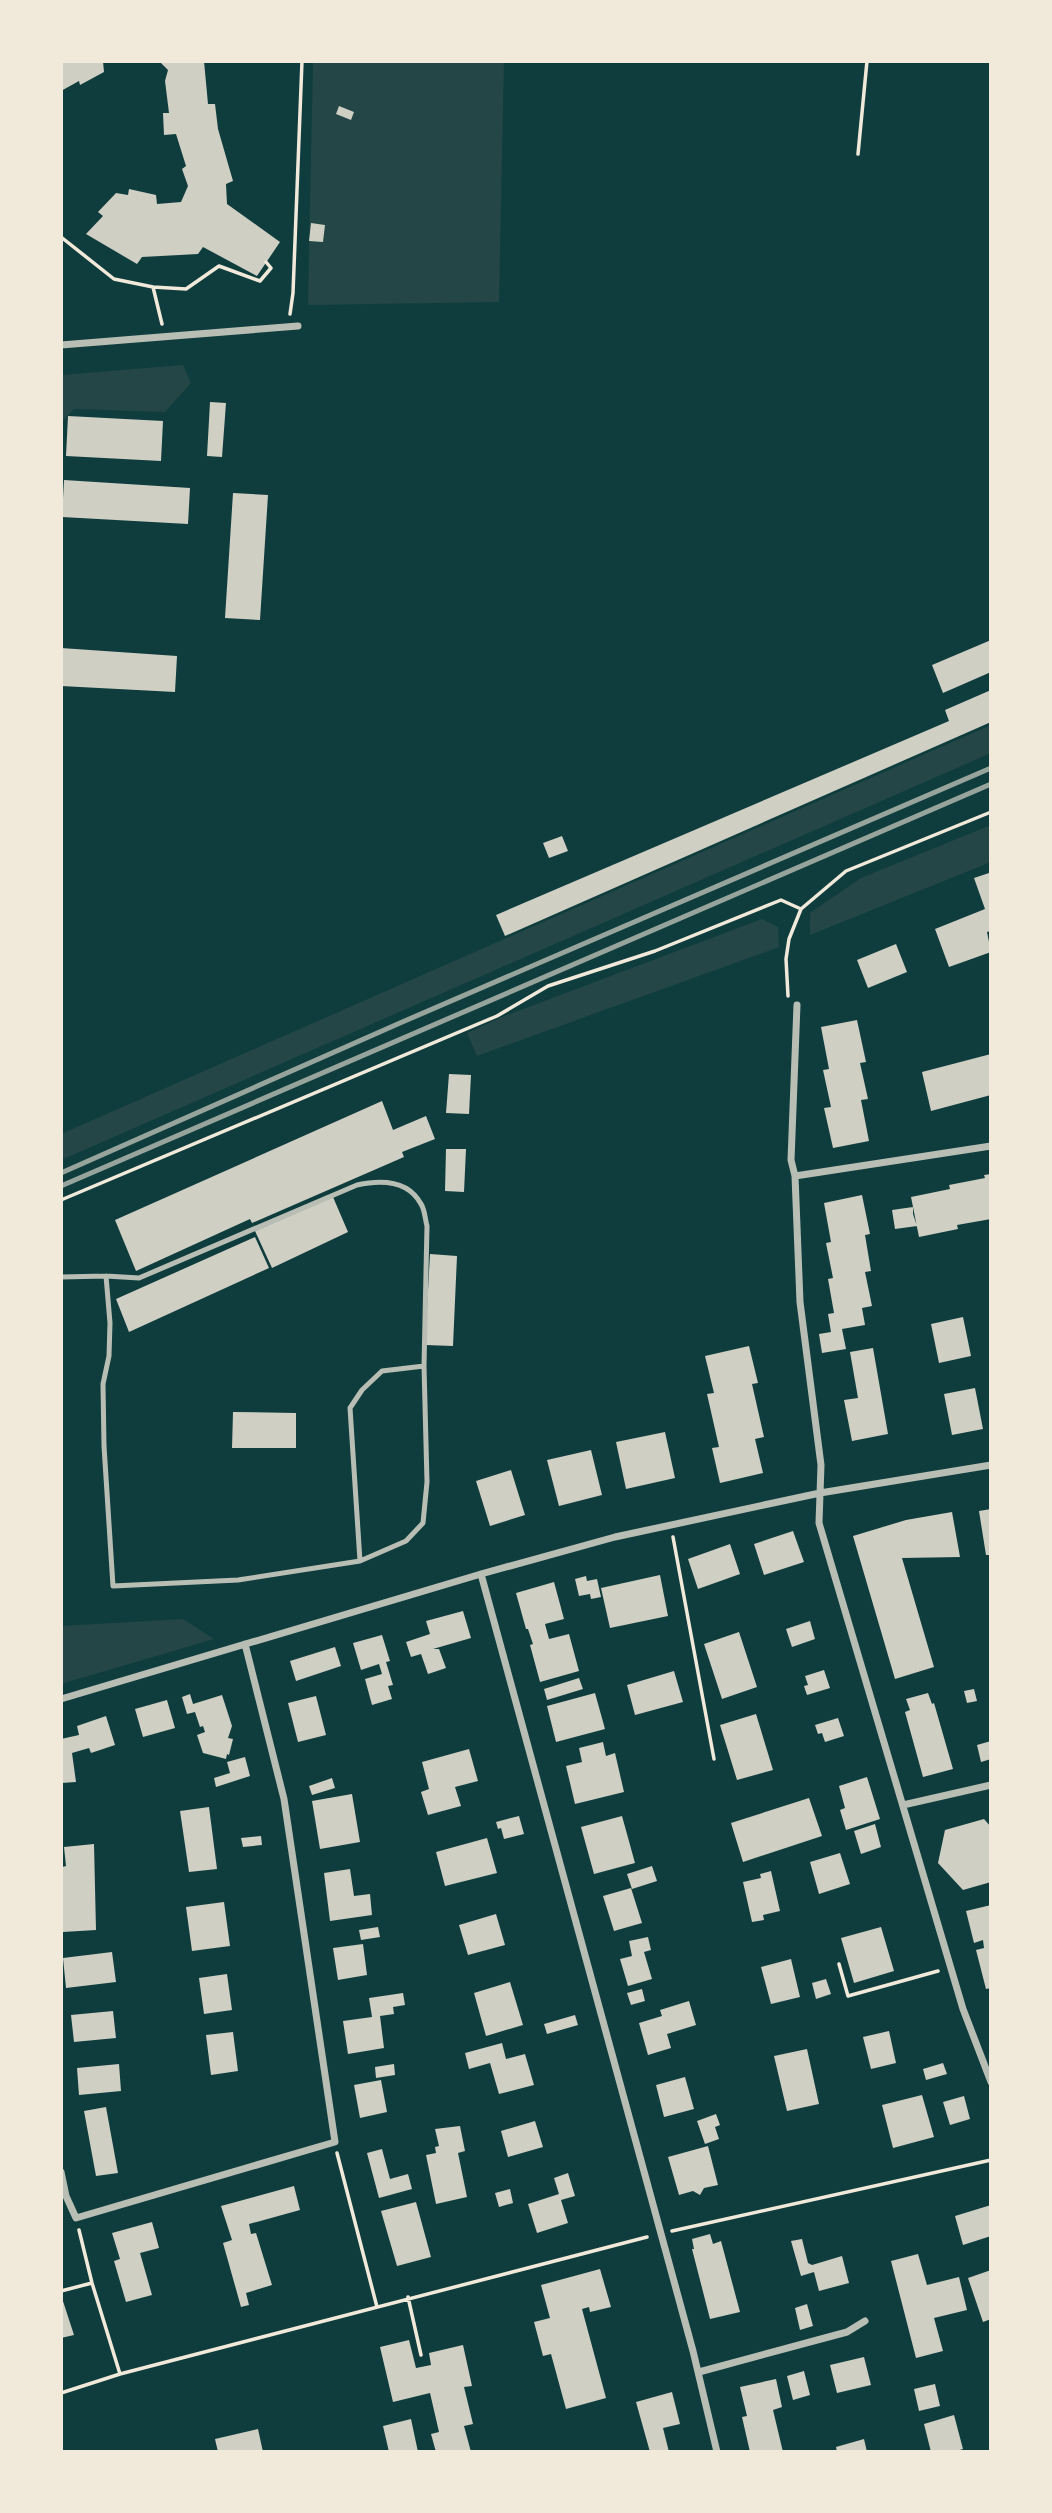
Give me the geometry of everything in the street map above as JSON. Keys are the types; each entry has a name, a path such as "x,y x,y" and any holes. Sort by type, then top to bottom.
{"street":[{"path":"61,345 298,326"},
{"path":"797,1007 791,1160 795,1176 800,1302 821,1465 819,1523 962,2009 991,2082"},
{"path":"795,1176 991,1146"},
{"path":"61,1699 615,1537 820,1493 991,1465"},
{"path":"481,1574 698,2372 717,2452"},
{"path":"61,2172 66,2196 76,2218 335,2142 285,1799 244,1644"},
{"path":"903,1805 991,1785"},
{"path":"698,2372 847,2332 865,2321"}],"lane":[{"path":"61,1277 106,1276 139,1279 357,1185 376,1181 394,1183 410,1191 421,1204 427,1226 424,1366 427,1482 423,1523 406,1541 360,1561 238,1580 113,1586 104,1446 103,1384 109,1356 110,1323 106,1276"},
{"path":"360,1561 350,1408 382,1371 424,1366"}],"path":[{"path":"288,327 293,293 302,61"},
{"path":"858,154 867,61"},
{"path":"61,237 114,279 152,287 186,289 219,265 260,281 271,268 266,262"},
{"path":"152,287 162,319 163,337"},
{"path":"797,1007 792,1006 788,996 786,959 789,940 801,909 846,871 991,812"},
{"path":"61,1200 497,1016 548,986 655,951 781,900 801,909"},
{"path":"671,1525 713,1759"},
{"path":"839,1964 848,1996 951,1967"},
{"path":"335,2142 376,2307"},
{"path":"61,2393 120,2374 408,2297 660,2234 991,2160"},
{"path":"76,2218 92,2283 120,2374"},
{"path":"61,2291 92,2283"},
{"path":"408,2297 421,2355"}],"shaded area":[{"path":"313,61 504,61 499,302 308,305"},
{"path":"183,365 191,383 165,412 74,409 61,423 61,375"},
{"path":"991,725 991,753 61,1160 61,1134"},
{"path":"991,825 991,862 810,935 810,913 861,878"},
{"path":"762,919 778,927 779,947 477,1056 467,1033 502,1017"},
{"path":"183,1619 214,1639 61,1684 61,1626"}],"building":[{"path":"61,61 103,61 104,72 80,85 79,81 61,91"},
{"path":"159,61 204,61 208,104 215,104 218,129 233,181 226,184 227,204 280,242 257,276 203,247 198,254 142,257 137,264 86,234 103,216 98,212 116,193 128,195 129,189 156,195 157,204 181,202 188,186 182,169 186,166 176,134 164,135 163,113 169,113 165,81 168,70"},
{"path":"339,106 354,112 351,120 336,114"},
{"path":"311,223 325,225 323,242 309,241"},
{"path":"210,402 226,403 222,457 207,456"},
{"path":"68,416 163,421 161,461 66,456"},
{"path":"64,480 190,488 188,524 62,517"},
{"path":"233,493 268,495 260,620 225,618"},
{"path":"991,640 991,672 943,693 932,665"},
{"path":"61,648 177,656 175,692 61,686"},
{"path":"991,690 991,722 505,936 496,915 949,721 945,710"},
{"path":"562,836 568,851 549,858 543,843"},
{"path":"989,873 991,931 987,932 991,952 949,967 935,929 985,909 974,878"},
{"path":"896,944 907,972 868,988 857,960"},
{"path":"857,1020 866,1062 860,1063 868,1099 861,1100 869,1141 833,1148 824,1108 831,1107 823,1070 829,1069 821,1027"},
{"path":"991,1054 991,1095 931,1111 922,1072"},
{"path":"449,1074 471,1075 469,1114 446,1113"},
{"path":"382,1101 393,1130 426,1116 435,1139 402,1152 404,1157 252,1223 250,1219 136,1271 115,1220"},
{"path":"446,1149 466,1149 464,1192 445,1191"},
{"path":"991,1174 991,1219 957,1225 958,1229 919,1237 911,1197 950,1189 949,1185 985,1178 984,1175"},
{"path":"862,1195 870,1234 865,1235 871,1271 865,1272 872,1306 862,1308 865,1325 842,1329 846,1349 822,1353 819,1334 831,1332 828,1314 834,1313 828,1279 833,1278 826,1243 831,1242 824,1203"},
{"path":"333,1197 348,1232 272,1268 255,1231"},
{"path":"913,1207 917,1226 895,1229 892,1210"},
{"path":"255,1237 269,1268 129,1332 116,1299"},
{"path":"430,1254 457,1256 453,1346 425,1345"},
{"path":"963,1317 971,1356 939,1363 931,1324"},
{"path":"749,1346 758,1383 752,1384 764,1437 755,1439 763,1473 720,1483 712,1448 719,1447 707,1394 714,1393 705,1356"},
{"path":"873,1348 888,1434 852,1441 844,1400 858,1398 850,1352"},
{"path":"975,1388 983,1429 952,1435 944,1394"},
{"path":"233,1412 296,1413 296,1448 232,1448"},
{"path":"665,1432 675,1478 626,1489 616,1442"},
{"path":"591,1450 602,1495 559,1506 547,1460"},
{"path":"511,1470 525,1515 490,1526 476,1481"},
{"path":"991,1509 991,1555 986,1555 979,1511"},
{"path":"952,1512 960,1557 902,1558 934,1667 895,1679 853,1536 906,1520"},
{"path":"793,1531 804,1562 764,1575 754,1544"},
{"path":"730,1544 740,1574 698,1589 688,1559"},
{"path":"660,1575 668,1616 610,1628 601,1588"},
{"path":"586,1576 587,1581 597,1579 601,1597 591,1599 590,1594 579,1596 575,1579"},
{"path":"554,1582 564,1619 545,1624 549,1639 569,1634 579,1671 540,1682 530,1645 533,1644 516,1593"},
{"path":"463,1611 471,1638 433,1649 439,1649 446,1668 428,1674 421,1654 411,1657 406,1642 430,1634 426,1621"},
{"path":"810,1621 815,1639 792,1647 786,1629"},
{"path":"739,1632 757,1687 722,1699 704,1644"},
{"path":"382,1635 390,1661 386,1662 393,1685 388,1686 392,1699 372,1705 365,1679 382,1674 379,1664 361,1670 353,1643"},
{"path":"335,1647 341,1666 296,1681 290,1661"},
{"path":"824,1670 830,1688 807,1695 805,1676"},
{"path":"674,1671 683,1702 635,1715 627,1685"},
{"path":"579,1678 583,1689 547,1700 544,1689"},
{"path":"974,1689 977,1701 967,1703 964,1691"},
{"path":"595,1693 605,1729 556,1742 547,1706"},
{"path":"928,1693 932,1704 934,1703 953,1769 923,1777 905,1712 910,1710 906,1699"},
{"path":"190,1694 193,1704 222,1695 232,1726 228,1738 233,1739 226,1759 203,1753 197,1735 205,1732 203,1726 200,1727 195,1712 187,1714 182,1697"},
{"path":"316,1696 326,1735 298,1742 288,1703"},
{"path":"167,1700 175,1728 143,1737 135,1709"},
{"path":"756,1714 773,1770 737,1780 720,1725"},
{"path":"106,1716 115,1745 91,1753 89,1748 72,1753 76,1782 61,1783 61,1739 79,1735 77,1726"},
{"path":"838,1718 844,1736 825,1742 815,1725"},
{"path":"991,1741 991,1759 981,1762 977,1745"},
{"path":"603,1742 606,1756 615,1753 624,1792 575,1804 566,1766 582,1762 579,1748"},
{"path":"469,1749 478,1781 455,1787 461,1806 428,1815 421,1792 429,1789 422,1762"},
{"path":"245,1757 250,1776 216,1787 214,1778 230,1773 227,1762"},
{"path":"867,1777 880,1819 846,1830 840,1810 845,1808 839,1786"},
{"path":"332,1778 335,1788 312,1795 309,1786"},
{"path":"352,1794 360,1842 320,1849 312,1801"},
{"path":"809,1798 822,1836 743,1862 731,1823"},
{"path":"209,1807 217,1869 189,1872 180,1811"},
{"path":"519,1816 524,1834 504,1839 496,1822"},
{"path":"622,1816 635,1863 594,1874 581,1827"},
{"path":"984,1819 991,1827 991,1882 963,1890 938,1863 945,1830"},
{"path":"875,1824 881,1847 861,1854 854,1831"},
{"path":"261,1836 262,1845 243,1847 241,1838"},
{"path":"487,1838 497,1873 445,1886 436,1852"},
{"path":"94,1844 96,1930 63,1932 62,1867 66,1866 64,1847"},
{"path":"840,1853 850,1884 819,1894 810,1862"},
{"path":"652,1866 657,1881 632,1889 627,1874"},
{"path":"350,1869 354,1896 370,1894 372,1915 330,1921 324,1873"},
{"path":"771,1871 780,1911 763,1915 764,1920 752,1922 743,1882 761,1878 760,1874"},
{"path":"631,1888 642,1923 614,1931 603,1896"},
{"path":"224,1902 230,1946 192,1951 186,1907"},
{"path":"991,1905 991,1988 986,1989 976,1950 984,1948 983,1940 974,1943 966,1911"},
{"path":"496,1914 505,1945 468,1955 459,1925"},
{"path":"378,1927 380,1937 361,1940 359,1930"},
{"path":"881,1927 894,1971 854,1983 841,1938"},
{"path":"648,1937 651,1950 644,1952 652,1979 628,1986 620,1959 632,1956 629,1941"},
{"path":"363,1944 367,1975 338,1980 333,1948"},
{"path":"112,1952 116,1982 66,1988 63,1958"},
{"path":"791,1959 800,1997 771,2004 761,1967"},
{"path":"227,1974 232,2010 204,2014 199,1978"},
{"path":"826,1979 831,1994 816,1999 812,1983"},
{"path":"510,1982 523,2025 486,2036 474,1993"},
{"path":"642,1989 645,2001 631,2005 627,1993"},
{"path":"403,1993 405,2005 393,2007 394,2014 380,2016 384,2048 348,2054 343,2021 372,2017 369,1998"},
{"path":"689,2001 696,2025 667,2034 671,2048 648,2055 639,2023 662,2016 660,2010"},
{"path":"113,2011 116,2038 74,2042 71,2015"},
{"path":"575,2015 578,2025 547,2034 544,2024"},
{"path":"889,2031 896,2063 871,2069 863,2037"},
{"path":"233,2032 238,2071 211,2075 206,2035"},
{"path":"502,2043 506,2059 525,2054 534,2085 499,2094 490,2063 469,2069 465,2053"},
{"path":"807,2049 819,2104 787,2111 774,2056"},
{"path":"943,2063 947,2074 926,2080 923,2069"},
{"path":"119,2064 121,2091 79,2095 77,2068"},
{"path":"394,2064 395,2075 376,2078 375,2067"},
{"path":"685,2077 694,2109 664,2117 656,2085"},
{"path":"381,2080 387,2112 360,2118 354,2085"},
{"path":"922,2095 934,2137 893,2148 882,2105"},
{"path":"964,2096 970,2119 950,2125 943,2102"},
{"path":"106,2107 118,2173 96,2176 84,2111"},
{"path":"716,2114 720,2125 715,2127 719,2139 705,2144 697,2121"},
{"path":"535,2121 543,2147 508,2157 501,2131"},
{"path":"460,2126 465,2151 458,2153 467,2197 436,2204 426,2155 436,2153 435,2147 439,2146 435,2129"},
{"path":"708,2146 718,2185 704,2188 700,2195 693,2191 679,2195 668,2157"},
{"path":"382,2149 390,2179 408,2174 412,2189 379,2198 367,2153"},
{"path":"568,2173 575,2196 561,2200 568,2223 537,2233 528,2204 559,2194 554,2178"},
{"path":"294,2186 300,2210 249,2224 251,2234 256,2233 272,2285 246,2293 249,2305 241,2307 223,2243 232,2240 221,2206"},
{"path":"510,2189 513,2203 499,2207 495,2193"},
{"path":"416,2202 431,2257 397,2266 381,2211"},
{"path":"991,2205 991,2236 963,2245 955,2216"},
{"path":"152,2222 159,2248 140,2253 152,2295 126,2302 114,2261 120,2259 112,2233"},
{"path":"710,2234 713,2244 721,2241 740,2312 710,2319 692,2249 692,2239"},
{"path":"802,2239 808,2263 812,2265 842,2256 849,2283 819,2291 814,2272 801,2276 791,2241"},
{"path":"918,2254 927,2285 959,2277 967,2310 934,2318 943,2351 916,2358 891,2261"},
{"path":"600,2269 611,2307 590,2312 589,2307 582,2309 606,2398 566,2409 551,2354 543,2356 534,2322 550,2318 541,2285"},
{"path":"991,2270 991,2319 983,2322 968,2278"},
{"path":"61,2295 74,2335 61,2338"},
{"path":"807,2304 813,2326 800,2330 795,2308"},
{"path":"409,2340 416,2368 431,2365 429,2353 463,2345 472,2386 464,2387 473,2424 464,2426 471,2452 436,2452 431,2434 439,2432 430,2393 393,2402 380,2347"},
{"path":"864,2357 871,2385 837,2393 830,2365"},
{"path":"804,2371 810,2395 793,2400 787,2376"},
{"path":"776,2379 782,2407 773,2410 783,2452 750,2452 742,2417 747,2416 740,2387"},
{"path":"935,2384 940,2406 919,2411 914,2389"},
{"path":"672,2392 680,2424 663,2428 669,2452 650,2452 636,2402"},
{"path":"954,2415 963,2449 931,2452 924,2424"},
{"path":"411,2419 418,2452 389,2452 383,2426"},
{"path":"258,2429 263,2452 218,2452 215,2439"},
{"path":"864,2439 867,2452 837,2452 836,2447"}],"railway":[{"path":"61,1173 400,1023 991,768"},
{"path":"61,1186 991,784"}]}
